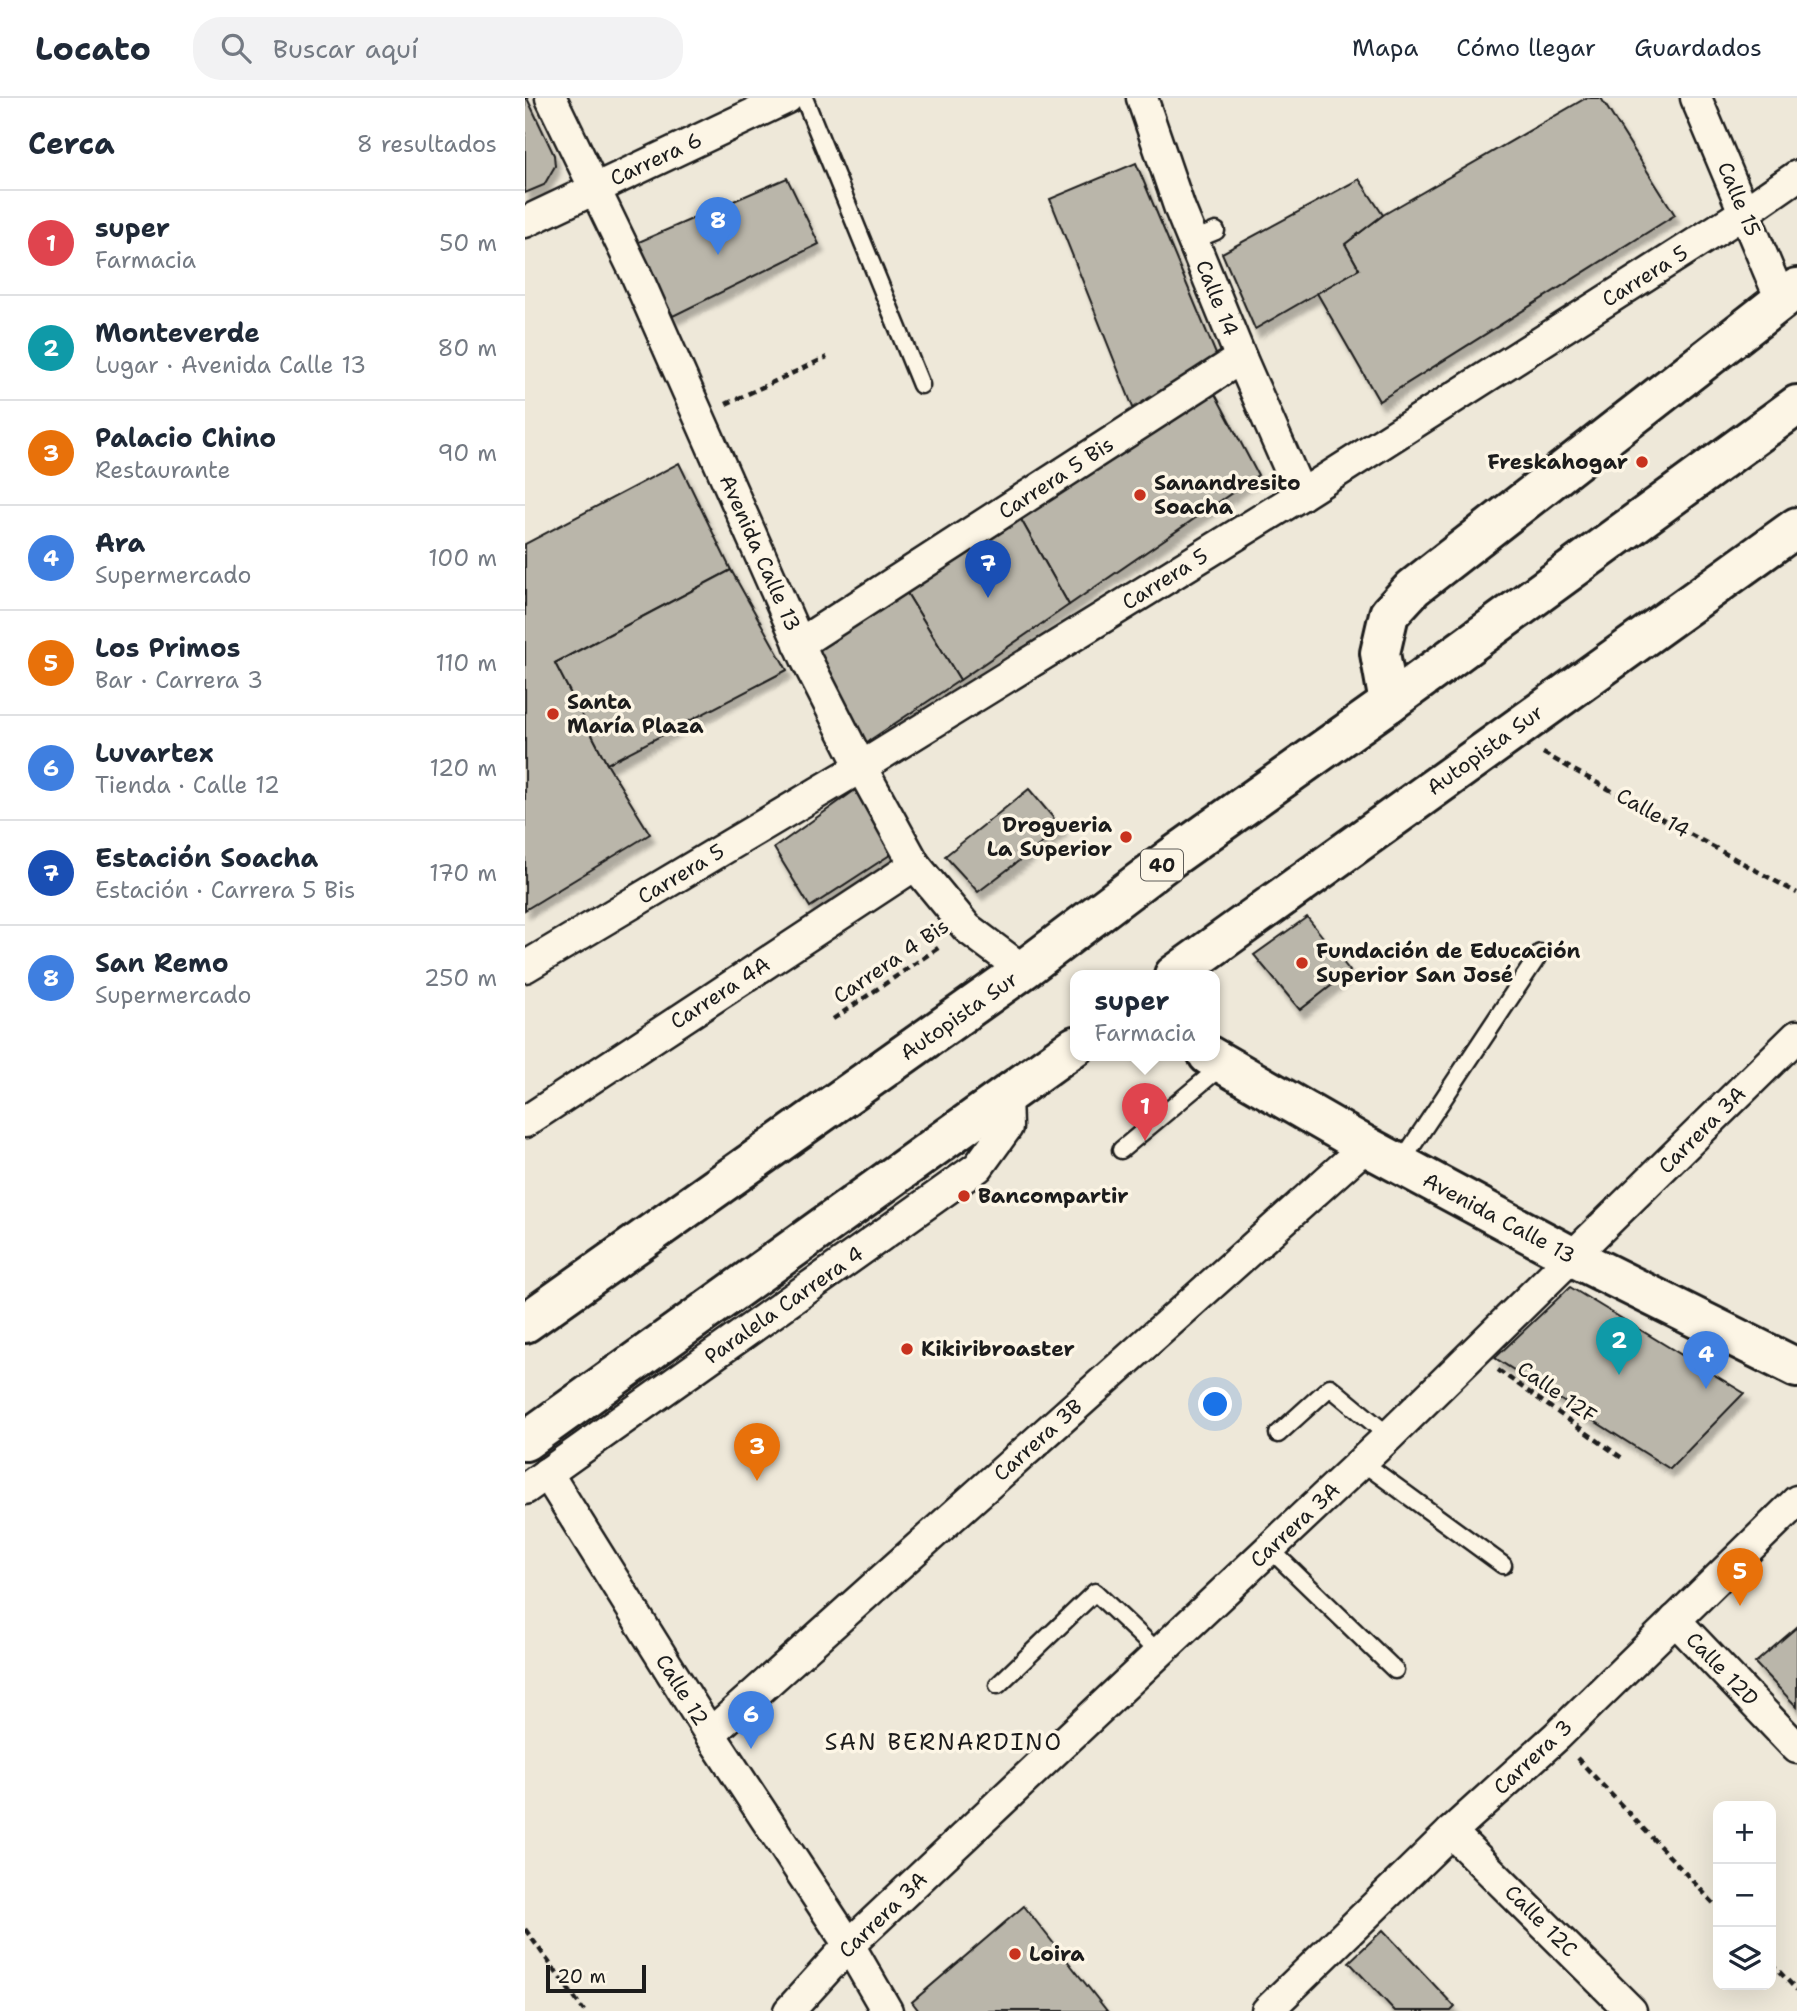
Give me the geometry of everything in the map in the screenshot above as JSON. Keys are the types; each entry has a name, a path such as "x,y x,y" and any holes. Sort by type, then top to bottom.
{"main road":[{"path":"1389,703 1380,653 1389,614 1413,587 1789,294"},
{"name":"Autopista Sur","path":"525,1323 1023,970 1171,858 1389,703 1797,405"},
{"name":"Autopista Sur","path":"1181,970 1797,527"},
{"path":"525,1441 1070,1050"},
{"name":"Avenida Calle 13","path":"1218,1061 1400,1165 1573,1257 1797,1368"}],"street":[{"name":"Avenida Calle 13","path":"551,98 635,272 799,643 861,766 915,865 967,928 1023,970"},
{"name":"Carrera 6","path":"525,222 787,98"},
{"name":"Calle 14","path":"1142,98 1180,209 1205,235 1241,358 1301,495"},
{"name":"Calle 15","path":"1696,98 1745,212 1789,294"},
{"name":"Carrera 5","path":"525,967 861,766 1301,495 1745,212 1797,176"},
{"name":"Carrera 5 Bis","path":"799,643 1241,358"},
{"name":"Carrera 4A","path":"525,1122 915,865"},
{"name":"Carrera 3A","path":"789,2011 849,1945 1362,1462 1797,1036"},
{"name":"Paralela Carrera 4","path":"536,1481 978,1167 1007,1128 1006,1095"},
{"name":"Carrera 3B","path":"710,1734 1366,1146"},
{"name":"Calle 12","path":"536,1481 710,1734 849,1945 887,2011"},
{"name":"Carrera 3","path":"1267,2011 1451,1832 1557,1735 1797,1501"},
{"name":"Calle 12D","path":"1675,1620 1797,1748"},
{"name":"Calle 12C","path":"1451,1832 1631,2011"}],"lane":[{"path":"804,98 921,385"},
{"path":"1400,1165 1540,953"},
{"path":"1121,1150 1215,1061"},
{"path":"1278,1434 1330,1387 1389,1436"},
{"path":"1362,1462 1503,1565"},
{"path":"1270,1549 1395,1670"},
{"path":"998,1685 1095,1592 1160,1654"}],"path":[{"path":"699,417 827,357"},
{"name":"Calle 14","path":"1508,733 1797,893"},
{"name":"Carrera 4 Bis","path":"833,1019 967,928"},
{"name":"Calle 12F","path":"1475,1353 1622,1458"},
{"path":"1557,1735 1713,1903"},
{"path":"525,1928 584,2011"},
{"path":"1776,1968 1797,1990"}],"building":[{"path":"525,98 554,155 555,166 544,185 525,193"},
{"path":"1586,98 1601,98 1675,215 1379,401 1317,293 1359,269 1345,244 1383,215"},
{"path":"1136,163 1218,359 1134,410 1050,199"},
{"path":"787,178 819,244 673,316 634,244"},
{"path":"1359,179 1383,215 1345,244 1359,269 1255,329 1222,253"},
{"name":"Sanandresito Soacha","path":"1214,392 1258,475 1069,605 1019,516"},
{"name":"Santa María Plaza","path":"679,463 731,570 555,663 607,764 650,834 525,910 525,544"},
{"path":"1019,516 1069,605 960,680 905,590"},
{"path":"731,570 787,670 607,764 555,663"},
{"path":"905,590 960,680 864,744 815,649"},
{"path":"858,788 896,851 810,907 774,848"},
{"path":"1029,789 1062,828 978,892 945,856"},
{"name":"Fundación de Educación Superior San José","path":"1307,917 1350,971 1300,1010 1254,955"},
{"path":"1570,1287 1744,1393 1670,1469 1495,1358"},
{"path":"1797,1627 1797,1707 1755,1663"},
{"name":"Loira","path":"1024,1906 1107,2011 919,2011 912,2002"},
{"path":"1383,1930 1455,2007 1451,2011 1395,2011 1349,1962"}],"place":[{"name":"San Remo","path":"718,255"},
{"name":"Freskahogar","path":"1642,462"},
{"name":"Sanandresito Soacha","path":"1140,495"},
{"name":"Estación Soacha","path":"988,598"},
{"name":"Santa María Plaza","path":"553,714"},
{"name":"Drogueria La Superior","path":"1126,837"},
{"name":"Fundación de Educación Superior San José","path":"1302,963"},
{"name":"super","path":"1145,1141"},
{"name":"Bancompartir","path":"964,1196"},
{"name":"Kikiribroaster","path":"907,1349"},
{"name":"Monteverde","path":"1619,1375"},
{"name":"Ara","path":"1706,1389"},
{"name":"Palacio Chino","path":"757,1481"},
{"name":"Los Primos","path":"1740,1606"},
{"name":"Luvartex","path":"751,1749"},
{"name":"Loira","path":"1015,1954"}],"district":[{"name":"SAN BERNARDINO","path":"944,1742"}]}
